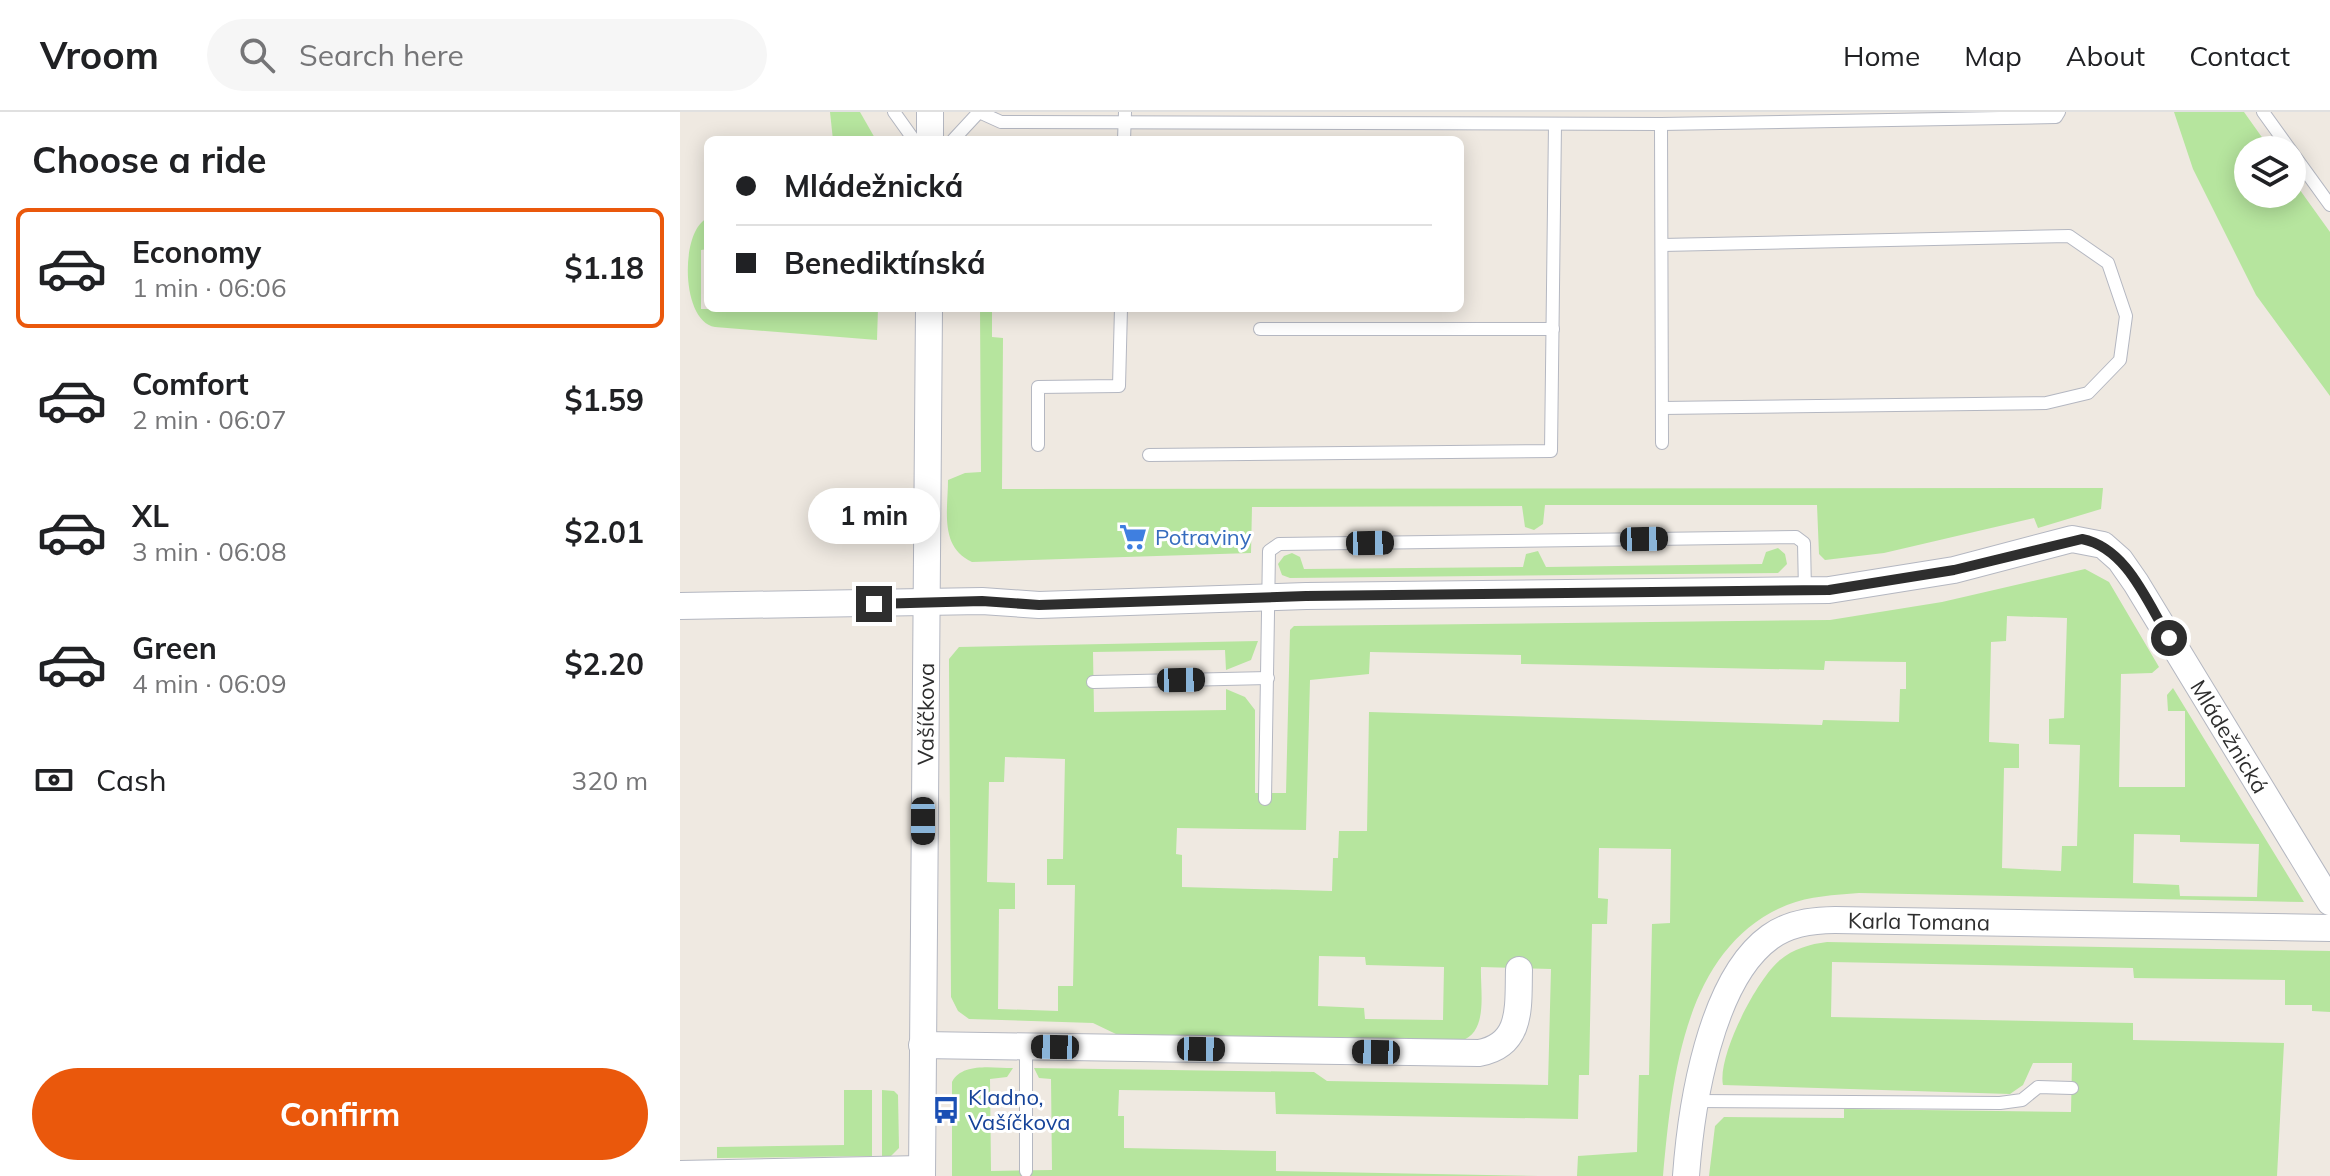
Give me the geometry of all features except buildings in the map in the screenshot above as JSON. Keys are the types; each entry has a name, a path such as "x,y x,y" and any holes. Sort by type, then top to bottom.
{"street":[{"path":"930,112 930,136"},
{"name":"Vašíčkova","path":"680,1174 922,1172 929,312"},
{"name":"Mládežnická","path":"1805,591 1868,586 1929,575 2072,539 2093,541 2112,551 2136,583 2330,902"},
{"path":"680,606 925,602 1039,605 1269,598 1805,591"},
{"name":"Karla Tomana","path":"1686,1176 1694,1101 1710,1040 1734,983 1769,937 1796,925 1835,920 2330,928"},
{"path":"922,1045 1479,1053 1500,1046 1513,1031 1518,1014 1519,970"}],"lane":[{"path":"894,112 911,136"},
{"path":"957,136 979,112 1001,122 1125,117 1365,117 1555,124 1661,124 2056,117 2059,112"},
{"path":"2263,112 2330,205"},
{"path":"1149,455 1551,451 1555,124"},
{"path":"1661,124 1662,443"},
{"path":"1662,245 2069,236 2108,263 2126,316 2120,360 2088,393 2046,403 1662,408"},
{"path":"1038,445 1038,387 1119,386 1121,312"},
{"path":"1260,329 1553,329"},
{"path":"1265,799 1269,551 1279,544 1796,537 1804,543 1805,591"},
{"path":"1093,682 1268,678"},
{"path":"1026,1046 1026,1171"},
{"path":"1694,1101 2000,1103 2022,1100 2038,1087 2072,1088"}],"green space":[{"path":"830,112 860,112 874,136 833,136"},
{"path":"2174,112 2244,112 2261,136 2234,136 2234,208 2306,208 2306,199 2330,232 2330,396 2256,295 2193,169"},
{"path":"704,222 701,309 704,312 878,312 877,340 715,327 704,321 695,309 688,274 692,239"},
{"path":"980,312 992,312 992,337 1003,338 1002,489 2103,488 2101,509 2038,528 2034,518 1884,553 1825,560 1819,554 1817,505 1545,505 1543,524 1534,530 1525,527 1522,506 1252,507 1251,553 972,562 961,555 950,537 948,480 965,473 981,472"},
{"path":"1778,548 1785,554 1787,564 1778,573 1290,578 1282,575 1278,564 1284,556 1292,553 1300,557 1304,569 1523,567 1526,554 1538,551 1546,567 1762,564 1766,552"},
{"path":"2085,569 2109,582 2159,667 2152,673 2121,674 2119,787 2185,787 2185,711 2168,711 2167,695 2173,688 2304,902 1859,893 1813,898 1787,905 1752,925 1725,952 1704,984 1689,1021 1679,1059 1663,1176 1577,1176 1578,1156 1637,1152 1639,1075 1649,1075 1652,924 1670,923 1671,849 1599,848 1598,898 1608,899 1607,924 1592,924 1589,1075 1579,1075 1578,1119 1276,1114 1275,1092 1119,1090 1118,1116 1124,1116 1124,1148 1276,1151 1276,1171 1539,1176 952,1176 952,1082 963,1071 970,1069 1013,1068 1007,1077 990,1079 991,1171 1052,1170 1051,1079 1039,1078 1034,1068 1314,1072 1327,1081 1548,1085 1551,969 1481,967 1479,1020 1470,1036 1461,1041 1118,1035 1093,1023 969,1019 958,1011 951,997 949,659 959,647 1258,641 1251,660 1226,670 1225,650 1093,652 1094,712 1226,710 1226,689 1245,697 1255,710 1255,793 1286,793 1290,630 1294,626 1830,620 1942,602","holes":["2007,616 2067,618 2064,718 2049,719 2049,744 2080,745 2077,846 2062,846 2061,871 2002,868 2004,768 2019,768 2019,744 1989,742 1991,642 2006,641","1370,652 1521,655 1521,664 1824,670 1825,661 1906,662 1906,689 1900,689 1899,722 1823,720 1822,725 1369,712 1367,831 1339,831 1338,858 1333,858 1332,891 1182,887 1182,855 1176,854 1177,828 1306,830 1310,680 1369,674","1005,757 1065,759 1063,859 1047,859 1047,885 1075,885 1073,986 1058,986 1058,1011 998,1009 999,909 1015,909 1015,883 987,882 989,782 1004,782","2134,834 2180,835 2180,842 2259,844 2257,897 2180,896 2179,885 2133,883","1319,956 1365,957 1366,965 1444,967 1443,1020 1365,1019 1364,1008 1318,1006"]},
{"path":"1827,942 2330,951 2330,1012 2312,1011 2312,1005 2285,1005 2285,980 2134,978 2133,968 1832,962 1831,1017 2133,1023 2133,1040 2284,1043 2277,1176 1709,1176 1715,1126 1724,1117 1844,1118 1844,1109 2071,1112 2072,1063 2033,1063 2023,1085 2010,1094 1723,1085 1726,1056 1732,1038 1761,983 1785,956"},
{"path":"844,1090 872,1090 872,1156 717,1158 717,1147 844,1145"},
{"path":"882,1090 894,1091 898,1095 899,1148 891,1156 882,1156"}],"place":[{"name":"Potraviny","path":"1133,537"},
{"name":"Kladno, Vašíčkova","path":"946,1110"}],"route":[{"path":"874,604 982,601 1039,605 1306,596 1829,590 1954,570 2061,541 2082,539 2103,545 2120,560 2169,638"}]}
